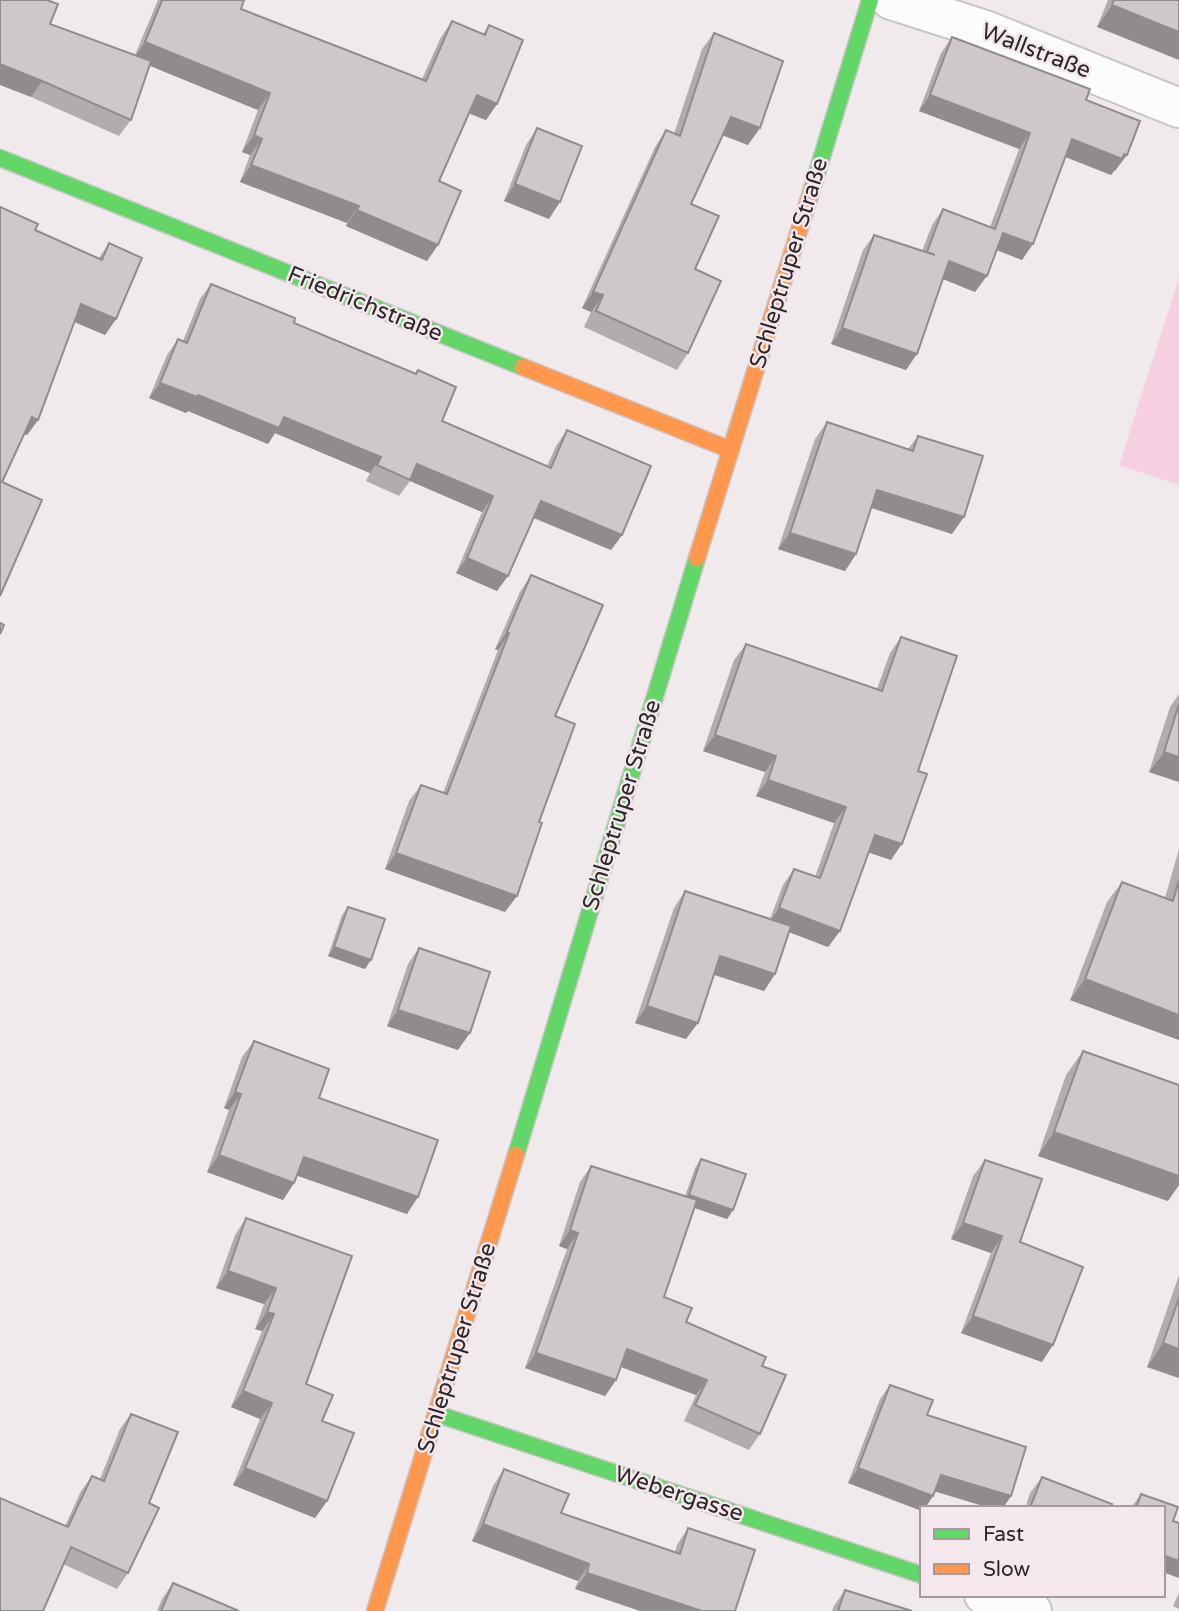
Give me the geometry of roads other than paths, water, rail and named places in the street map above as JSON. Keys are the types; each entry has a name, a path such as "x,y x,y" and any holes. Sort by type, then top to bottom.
{"street":[{"name":"Schleptruper Straße","path":"375,1611 870,0"},
{"name":"Wallstraße","path":"891,0 985,30 1179,108"},
{"name":"Friedrichstraße","path":"0,158 731,450"},
{"name":"Webergasse","path":"437,1414 920,1574"},
{"path":"990,1597 1032,1611"}]}
